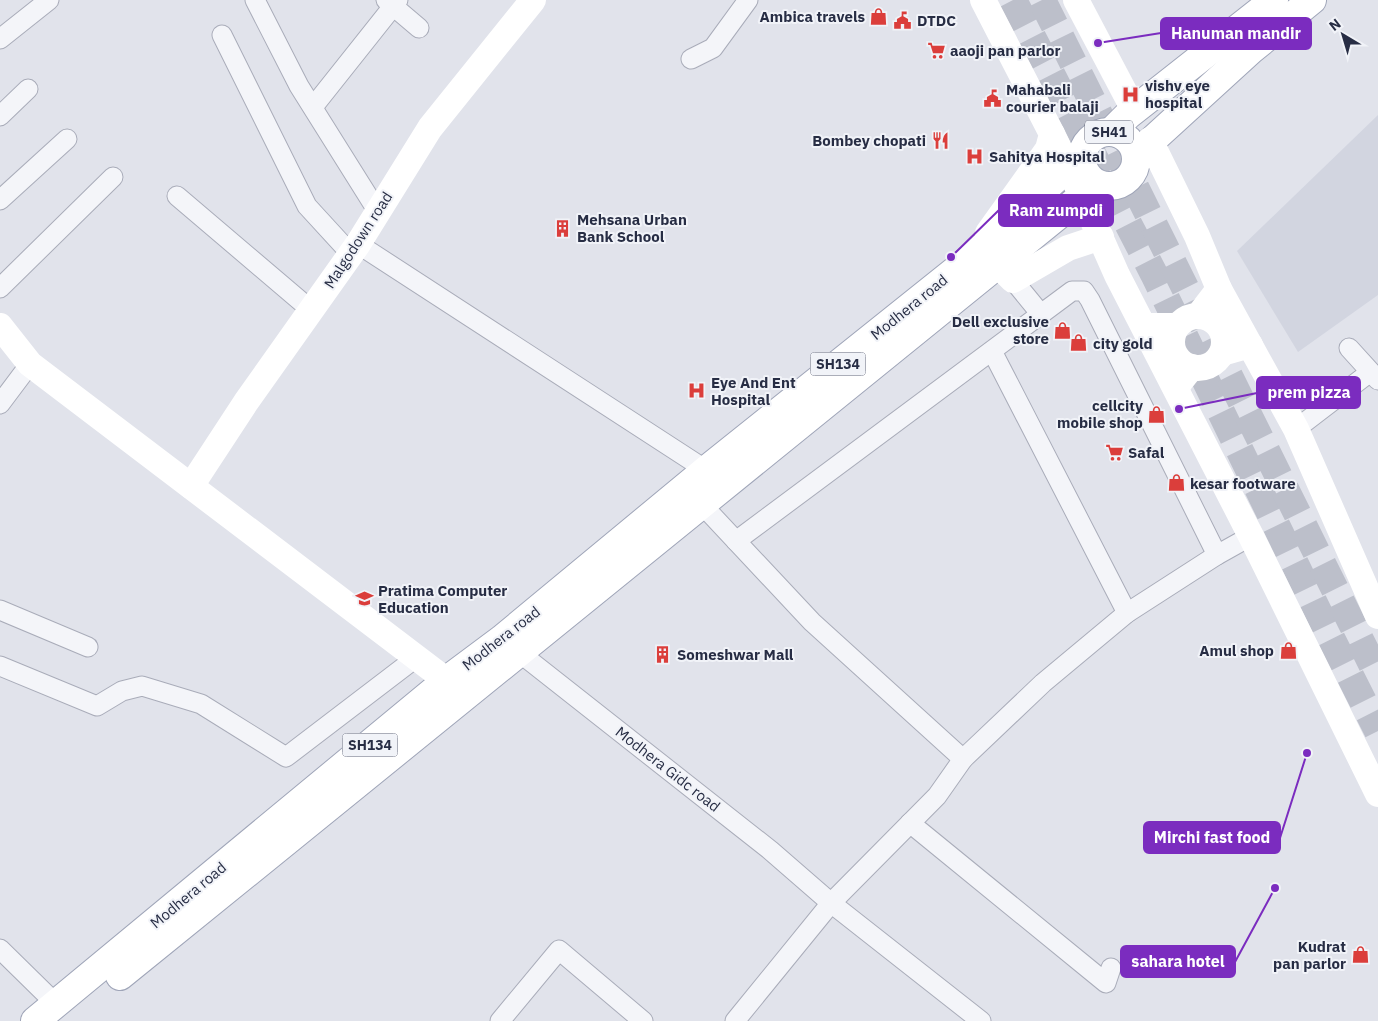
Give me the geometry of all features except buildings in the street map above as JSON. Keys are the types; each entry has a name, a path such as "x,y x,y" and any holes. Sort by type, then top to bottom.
{"main road":[{"path":"1112,132 1134,110 1274,0"},
{"path":"1143,147 1312,0"},
{"name":"SH41","path":"1112,132 1143,147 1132,173 1126,180 1118,185 1091,190 1085,174 1074,161 1095,135 1112,132"},
{"name":"Modhera road","path":"35,1021 60,1013 510,646 970,258 1074,161"},
{"path":"698,487 1005,272 1091,190"}],"street":[{"path":"0,39 49,0"},
{"path":"254,0 313,107 378,212"},
{"name":"Malgodown road","path":"191,486 246,402 354,249 430,128 533,0"},
{"path":"691,59 713,48 748,0"},
{"path":"983,0 1052,134 1074,161"},
{"path":"1076,0 1134,110"},
{"path":"313,107 392,2 419,28"},
{"path":"222,34 307,206 354,249 698,487 736,541 812,622 963,759"},
{"path":"0,116 28,89"},
{"path":"970,258 1048,149 1052,134"},
{"path":"0,200 67,139"},
{"path":"1143,147 1197,236 1218,289 1296,429 1378,616"},
{"path":"0,288 113,178"},
{"path":"1091,190 1101,237 1378,794"},
{"path":"177,196 311,310"},
{"path":"1040,313 1005,272 1101,237"},
{"path":"1218,289 1173,334 1173,351 1184,364 1201,368 1210,365 1222,353 1250,345"},
{"path":"736,541 992,351 1040,313 1072,291 1084,291 1217,555"},
{"path":"1144,326 1208,317 1221,328 1224,344 1222,353"},
{"path":"0,326 30,364 457,688"},
{"path":"1296,429 1374,377 1349,348"},
{"path":"992,351 1127,613"},
{"path":"0,404 30,364"},
{"path":"1176,387 1192,367"},
{"path":"735,1021 831,903 937,796 963,759 1043,683 1127,613 1217,555 1251,536"},
{"path":"0,610 88,647"},
{"name":"Modhera Gidc road","path":"510,646 770,850 831,903 980,1021"},
{"path":"0,666 97,706 122,691 142,686 201,704 286,756 417,657"},
{"path":"910,823 1106,983 1111,968"},
{"path":"0,949 60,1013"},
{"path":"500,1021 559,950 642,1021"}],"shaded area":[{"path":"1378,115 1378,295 1298,352 1237,251"}],"tunnel":[{"path":"1013,0 1154,274 1378,731"},
{"path":"1042,0 1378,676"}],"place":[{"name":"Ambica travels","path":"879,16"},
{"name":"DTDC","path":"903,20"},
{"name":"Hanuman mandir","path":"1098,43"},
{"name":"aaoji pan parlor","path":"936,50"},
{"name":"vishv eye hospital","path":"1131,94"},
{"name":"Mahabali courier balaji","path":"992,98"},
{"name":"Bombey chopati","path":"940,140"},
{"name":"Sahitya Hospital","path":"975,156"},
{"name":"Mehsana Urban Bank School","path":"563,228"},
{"name":"Ram zumpdi","path":"951,257"},
{"name":"Dell exclusive store","path":"1063,330"},
{"name":"city gold","path":"1079,343"},
{"name":"Eye And Ent Hospital","path":"697,391"},
{"name":"prem pizza","path":"1179,409"},
{"name":"cellcity mobile shop","path":"1157,414"},
{"name":"Safal","path":"1114,452"},
{"name":"kesar footware","path":"1176,483"},
{"name":"Pratima Computer Education","path":"364,599"},
{"name":"Amul shop","path":"1288,650"},
{"name":"Someshwar Mall","path":"663,654"},
{"name":"Mirchi fast food","path":"1307,753"},
{"name":"sahara hotel","path":"1275,888"},
{"name":"Kudrat pan parlor","path":"1360,955"}]}
